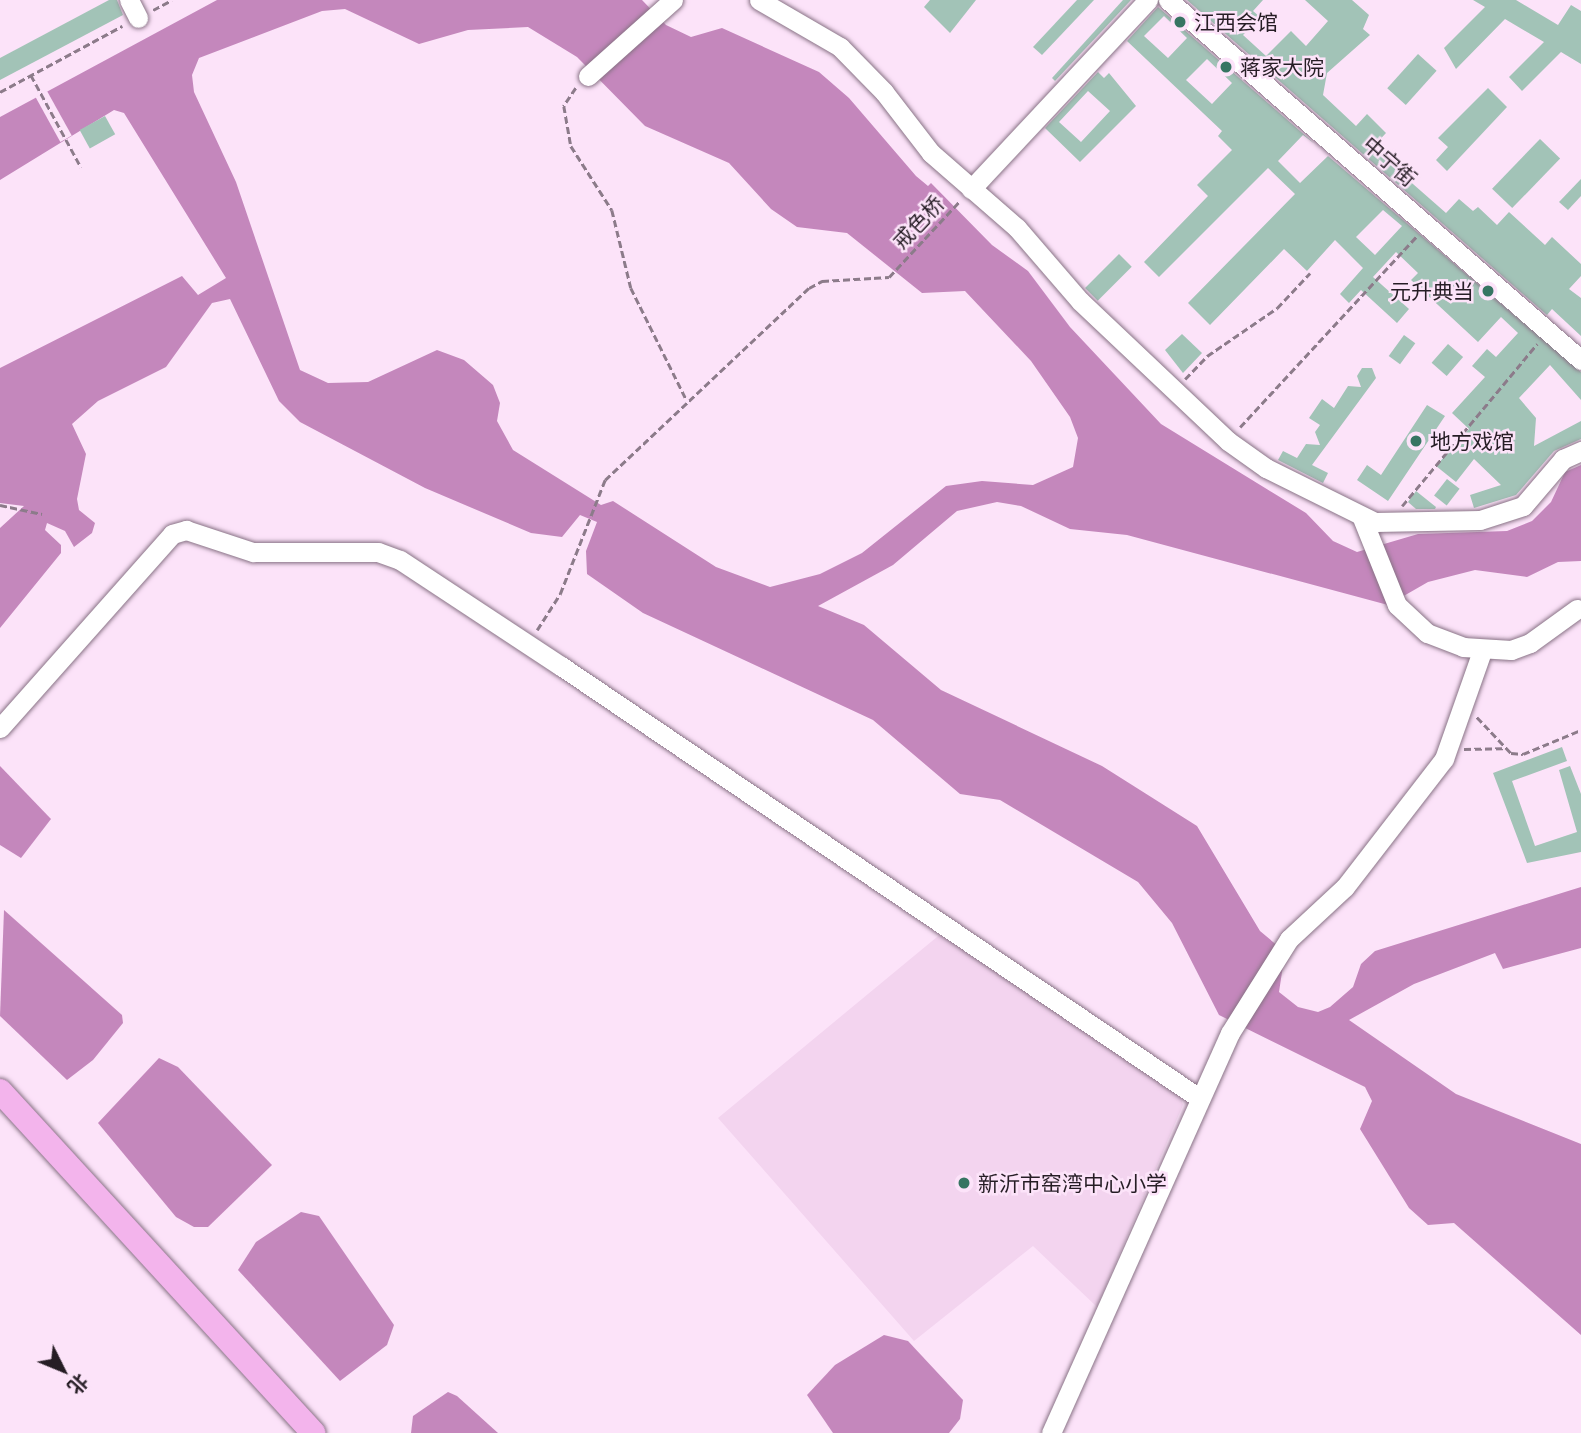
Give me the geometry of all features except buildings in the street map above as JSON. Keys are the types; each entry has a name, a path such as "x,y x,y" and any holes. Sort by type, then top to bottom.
{"main road":[{"path":"0,1091 313,1433"}],"street":[{"path":"129,0 138,18"},
{"path":"759,0 839,47 884,92 931,153 1017,228 1080,301 1228,441 1266,468 1362,518 1395,523 1480,520 1512,512 1563,459 1581,451"},
{"path":"971,189 1148,0"},
{"name":"中宁街","path":"1168,0 1581,360"},
{"path":"588,76 666,5"},
{"path":"1362,518 1397,605 1427,633 1482,650 1530,643 1577,609"},
{"path":"0,728 160,544 186,530 234,550 378,552 400,561 526,643 1199,1098"},
{"path":"1051,1433 1230,1033 1289,939 1345,887 1449,749 1482,650"}],"path":[{"path":"0,92 172,0"},
{"path":"32,75 81,167"},
{"path":"526,643 560,594 606,480 687,401 631,288 612,210 571,146 565,106 588,76"},
{"name":"戒色桥","path":"687,401 809,288 822,281 889,277 971,189"},
{"path":"1228,441 1428,225"},
{"path":"1174,390 1207,356 1277,308 1310,273"},
{"path":"1395,523 1462,430 1549,331"},
{"path":"0,505 42,514"},
{"path":"1465,703 1503,748"},
{"path":"1449,749 1503,748 1523,754 1581,730"}],"shaded area":[{"path":"217,0 642,0 666,25 691,37 722,28 819,72 849,98 916,176 928,186 931,183 992,245 1028,271 1070,327 1161,424 1306,513 1333,541 1357,552 1418,534 1507,531 1532,521 1551,502 1565,472 1581,465 1581,561 1558,562 1527,577 1475,570 1428,582 1388,605 1127,535 1070,529 1021,506 997,502 957,511 893,565 818,606 864,625 941,690 1102,766 1197,826 1260,931 1285,952 1279,992 1298,1007 1318,1012 1330,1007 1353,987 1361,964 1375,951 1581,887 1581,948 1503,969 1495,953 1414,984 1349,1020 1456,1094 1581,1144 1581,1335 1454,1223 1428,1225 1409,1208 1360,1129 1372,1101 1365,1087 1219,1015 1172,923 1138,882 1000,800 960,794 873,720 643,613 587,574 586,551 597,522 580,515 562,537 531,533 425,488 300,422 279,401 230,299 212,303 166,367 98,401 72,424 86,454 77,499 79,510 95,523 92,533 74,547 65,531 47,523 45,530 61,545 61,553 0,628 0,528 24,506 0,503 0,368 182,276 198,295 226,278 124,113 114,110 0,180 0,117","holes":["345,9 419,44 468,30 528,27 577,57 645,126 729,163 771,209 797,227 847,233 922,293 965,291 1031,361 1070,417 1078,438 1073,467 1033,485 982,481 946,486 862,553 820,574 770,587 716,567 613,501 601,505 513,450 497,421 500,403 493,385 464,360 437,350 368,382 328,383 300,370 236,182 194,92 192,75 199,58 322,11"]},
{"path":"0,766 51,819 21,858 0,845"},
{"path":"4,910 122,1015 123,1023 93,1060 67,1080 0,1016"},
{"name":"新沂市窑湾中心小学","path":"943,932 1180,1095 1183,1105 1097,1307 1033,1246 914,1341 718,1118"},
{"path":"159,1058 178,1067 272,1165 208,1227 194,1227 176,1217 98,1123"},
{"path":"301,1212 319,1216 394,1325 387,1345 340,1381 238,1270 256,1242"},
{"path":"884,1335 908,1341 963,1400 960,1419 949,1433 833,1433 807,1395 835,1365"},
{"path":"448,1392 457,1396 498,1433 411,1433 413,1416"}],"pier":[{"path":"47,91 72,136 60,142 36,97"}],"place":[{"name":"江西会馆","path":"1180,22"},
{"name":"蒋家大院","path":"1226,67"},
{"name":"元升典当","path":"1488,291"},
{"name":"地方戏馆","path":"1416,441"},
{"name":"新沂市窑湾中心小学","path":"964,1183"}]}
